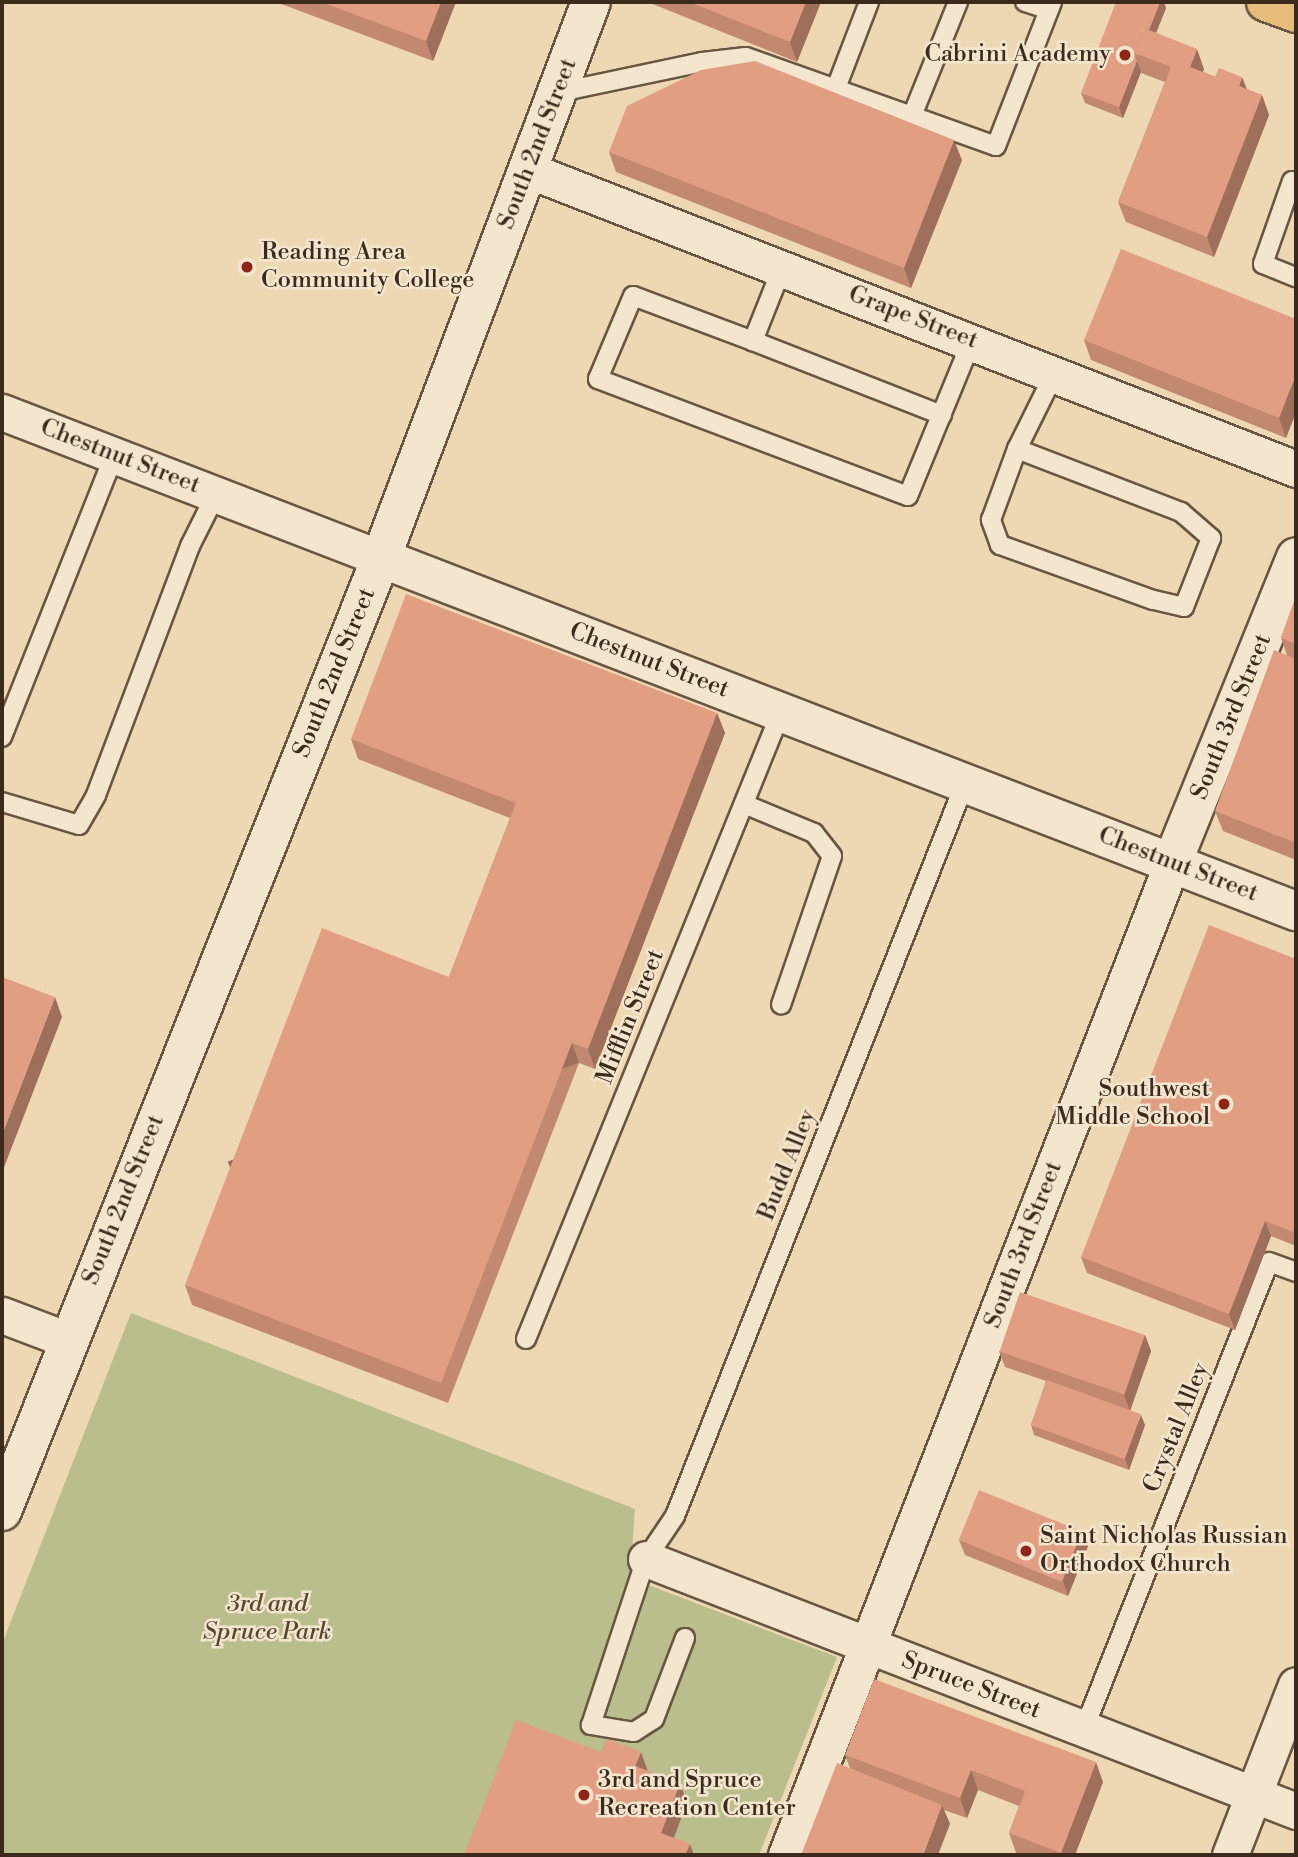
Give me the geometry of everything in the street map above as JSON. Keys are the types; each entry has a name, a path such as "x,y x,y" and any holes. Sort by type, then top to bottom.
{"main road":[{"path":"1266,2 1296,13"}],"street":[{"name":"South 2nd Street","path":"2,1511 381,558 560,92 591,2"},
{"name":"Grape Street","path":"528,170 1055,372 1296,469"},
{"name":"Chestnut Street","path":"2,412 1296,911"},
{"name":"South 3rd Street","path":"786,1855 1172,863 1271,658 1296,558"},
{"path":"2,1315 68,1340"},
{"name":"Spruce Street","path":"646,1559 1296,1811"},
{"path":"1230,1855 1296,1685"}],"lane":[{"path":"836,88 869,2"},
{"path":"912,116 958,2"},
{"path":"560,92 702,62 746,57 996,146 1051,6 1025,2"},
{"path":"1296,183 1292,181 1263,264 1296,277"},
{"path":"752,341 782,268"},
{"path":"942,415 633,296 598,379 908,496 942,415 972,340"},
{"path":"1017,449 1181,512 1211,538 1184,607 1153,600 1000,545 991,520 1017,449 1055,372"},
{"path":"2,737 114,455"},
{"path":"2,802 79,825 96,795 190,546 216,494"},
{"name":"Mifflin Street","path":"526,1339 781,712"},
{"name":"Budd Alley","path":"685,1637 654,1719 634,1732 591,1724 646,1559 675,1516 965,783"},
{"path":"744,804 814,833 832,856 781,1005"},
{"name":"Crystal Alley","path":"1084,1729 1269,1262 1296,1272"}],"green space":[{"name":"3rd and Spruce Park","path":"131,1313 635,1509 630,1578 837,1657 759,1855 2,1855 2,1644"}],"building":[{"path":"321,2 441,2 426,41"},
{"path":"689,2 806,2 790,42"},
{"name":"Cabrini Academy","path":"1116,2 1160,2 1149,30 1144,28 1134,53 1137,61 1119,107 1081,93"},
{"path":"1144,28 1197,49 1190,67 1215,77 1219,68 1242,77 1239,86 1262,95 1207,237 1118,202 1171,67 1134,53"},
{"path":"755,61 954,140 904,268 609,152 627,106 701,70"},
{"path":"1121,249 1296,319 1296,374 1279,418 1084,340"},
{"path":"406,594 717,713 588,1049 572,1043 441,1383 185,1285 322,928 449,977 516,803 351,739"},
{"path":"1296,596 1296,644 1281,638"},
{"path":"1274,650 1296,659 1296,843 1215,811"},
{"name":"Southwest Middle School","path":"1209,925 1296,959 1296,1233 1265,1221 1229,1314 1081,1257"},
{"path":"2,977 55,997 2,1135"},
{"path":"1020,1292 1145,1335 1124,1395 999,1352"},
{"path":"1047,1380 1141,1414 1125,1459 1031,1425"},
{"name":"Saint Nicholas Russian Orthodox Church","path":"979,1490 1082,1532 1062,1582 959,1540"},
{"path":"874,1679 1096,1762 1061,1853 1009,1833 1025,1791 971,1770 960,1798 845,1755"},
{"name":"3rd and Spruce Recreation Center","path":"516,1720 601,1752 607,1739 641,1752 635,1766 680,1783 661,1833 690,1844 685,1855 464,1855"},
{"path":"837,1763 942,1805 923,1855 801,1855"}],"place":[{"name":"Cabrini Academy","path":"1125,55"},
{"name":"Reading Area Community College","path":"247,267"},
{"name":"Southwest Middle School","path":"1224,1104"},
{"name":"Saint Nicholas Russian Orthodox Church","path":"1026,1551"},
{"name":"3rd and Spruce Recreation Center","path":"584,1795"}]}
